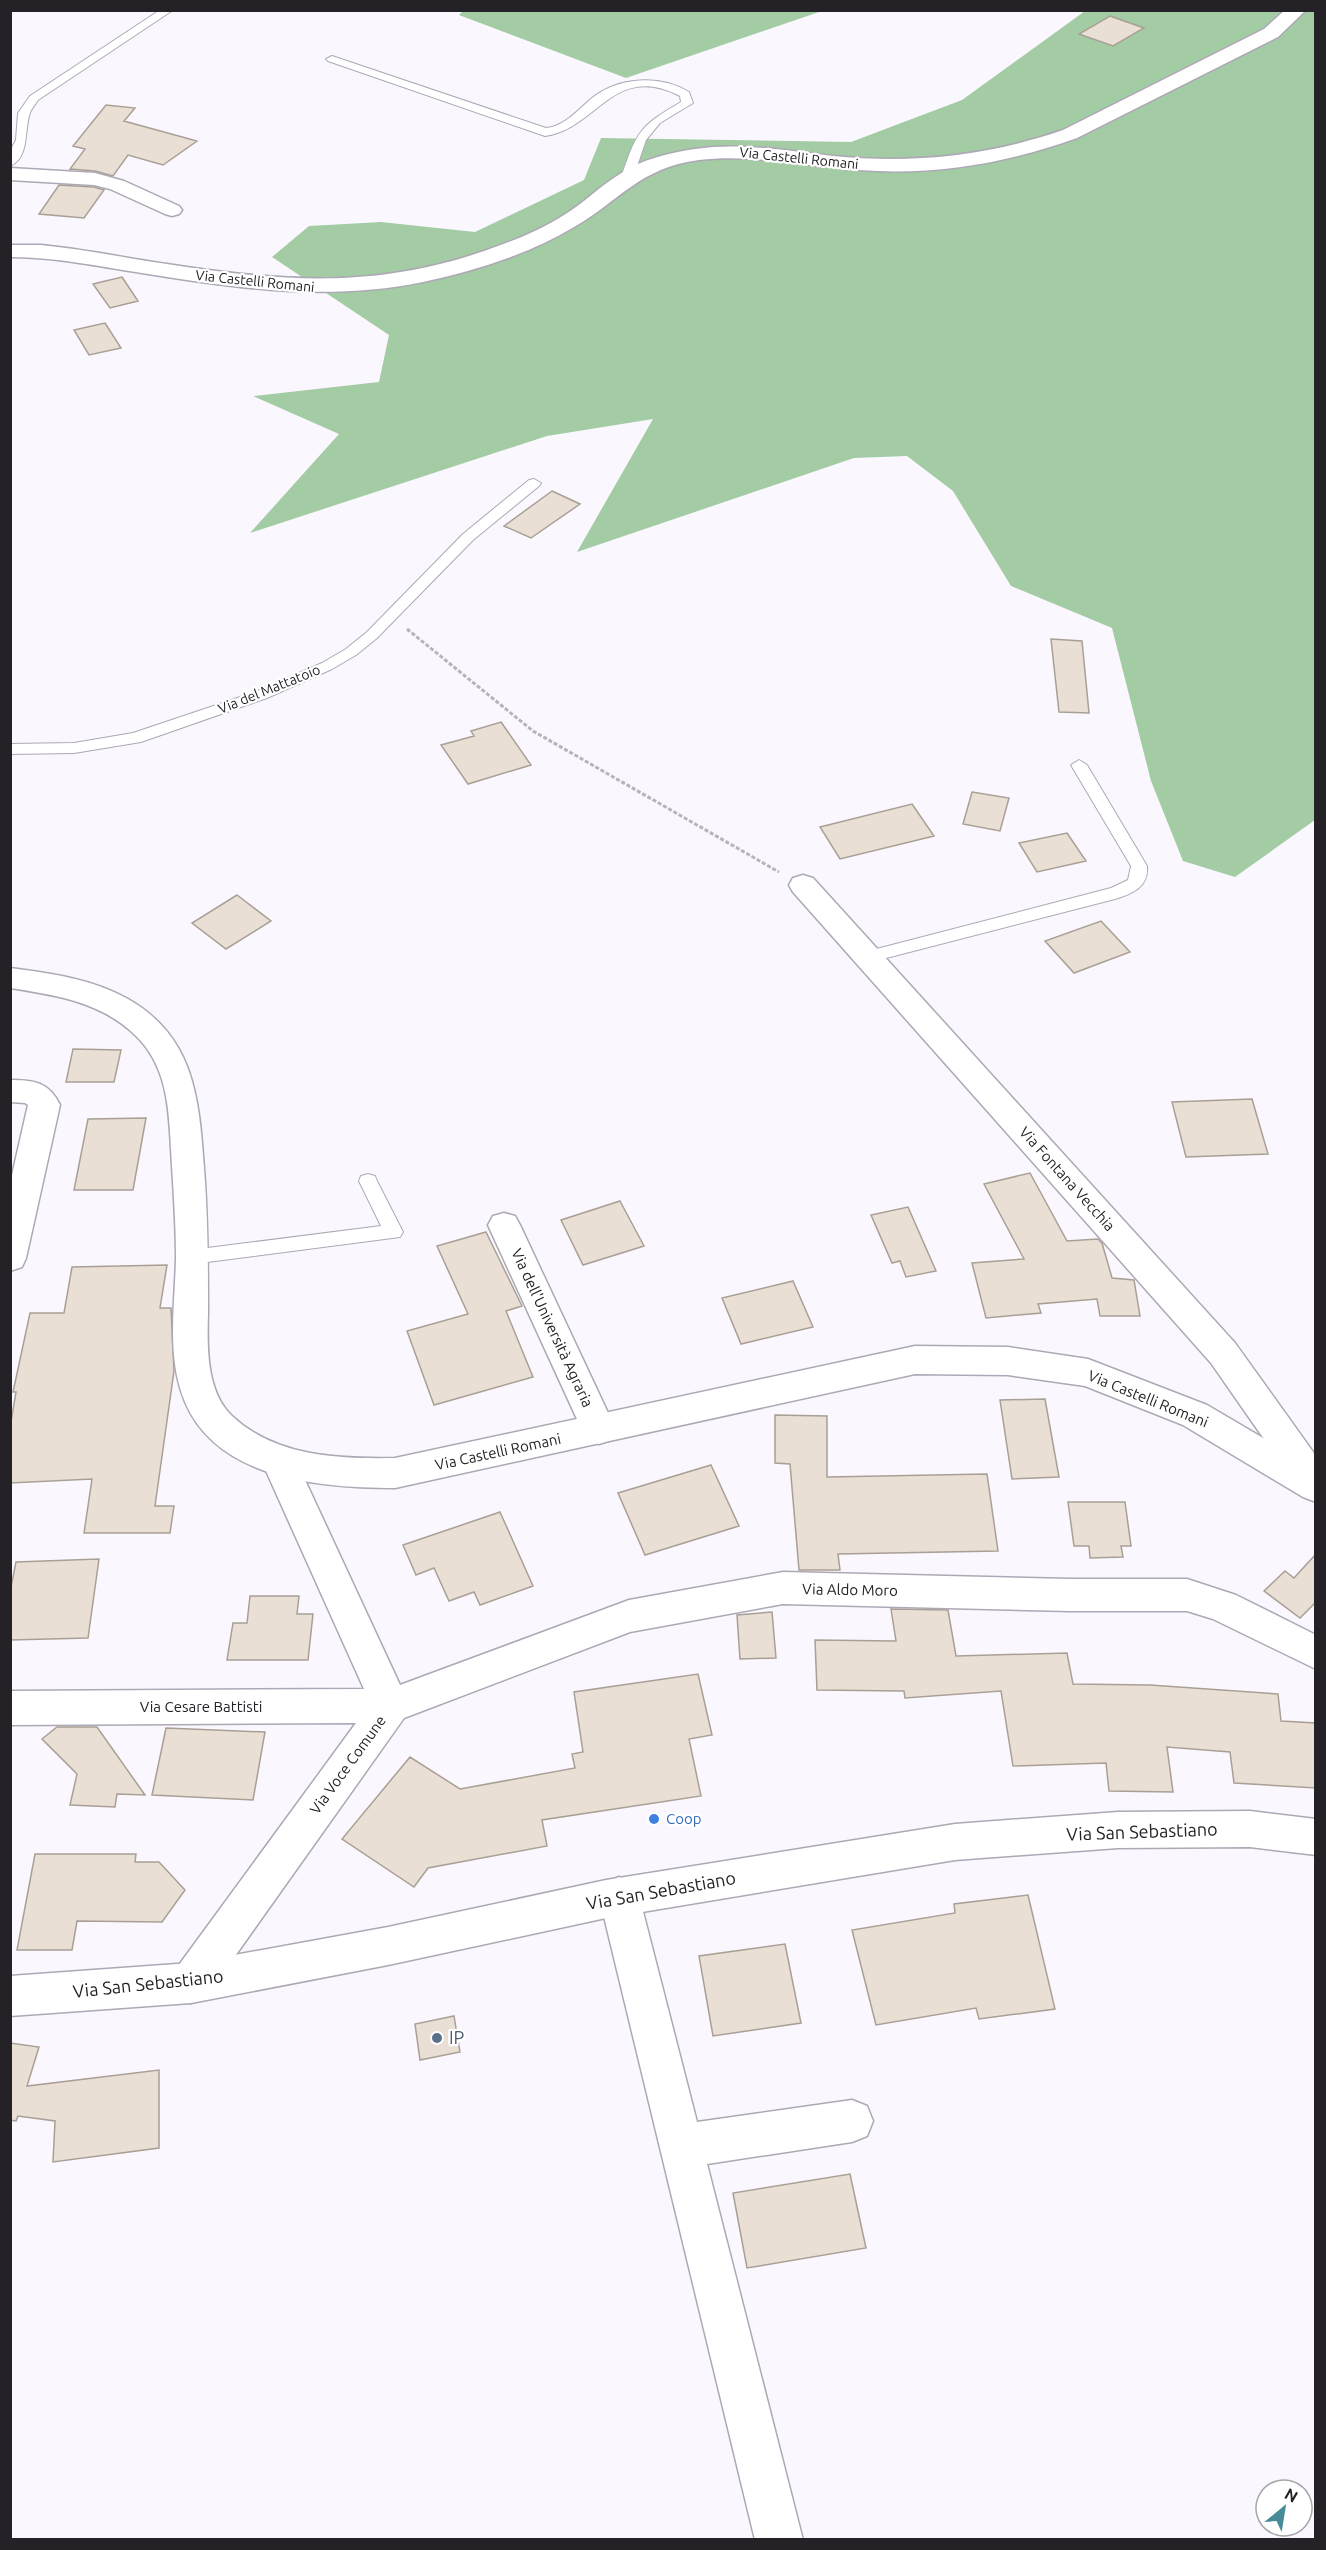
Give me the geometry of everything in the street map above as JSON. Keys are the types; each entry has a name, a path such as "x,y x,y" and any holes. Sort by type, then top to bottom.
{"street":[{"name":"Via Castelli Romani","path":"10,250 49,252 285,287 363,286 425,275 457,267 533,239 579,215 627,178 666,161 723,152 761,153 844,163 912,165 956,163 1021,152 1070,134 1271,33 1297,10"},
{"path":"10,174 95,178 117,185 172,210"},
{"name":"Via Fontana Vecchia","path":"803,885 1223,1353 1316,1486"},
{"name":"Via Castelli Romani","path":"10,978 59,984 108,1001 141,1023 167,1053 175,1069 185,1104 192,1257 190,1297 193,1371 200,1395 213,1419 230,1435 250,1448 280,1462 314,1471 353,1475 395,1473 915,1360 1008,1361 1088,1373 1195,1415 1316,1486"},
{"path":"10,1258 44,1105 24,1093"},
{"name":"Via dell'Università Agraria","path":"504,1225 599,1430"},
{"name":"Via Voce Comune","path":"191,1983 390,1706 280,1462"},
{"name":"Via Aldo Moro","path":"390,1706 629,1616 783,1588 1070,1595 1187,1595 1223,1606 1316,1653"},
{"name":"Via Cesare Battisti","path":"10,1708 390,1706"},
{"name":"Via San Sebastiano","path":"10,1996 191,1983 388,1946 619,1896 956,1842 1118,1830 1250,1829 1316,1837"},
{"path":"619,1896 779,2540"},
{"path":"681,2146 852,2121"}],"lane":[{"path":"10,162 22,140 24,113 30,102 168,10"},
{"path":"332,59 545,132 561,129 604,94 616,89 652,84 685,94 687,103 656,121 640,140 627,178"},
{"name":"Via del Mattatoio","path":"10,749 74,748 116,742 158,731 275,689 327,666 362,644 392,617 468,537 534,483"},
{"path":"867,957 1115,893 1132,886 1138,880 1139,866 1079,765"},
{"path":"192,1257 393,1232 368,1181"}],"path":[{"path":"392,617 533,731 803,885"}],"green space":[{"path":"464,10 822,11 626,78 459,15"},
{"path":"1085,11 1315,11 1315,820 1235,877 1183,861 1151,781 1112,628 1011,586 953,491 907,456 854,458 577,552 653,419 547,436 250,533 339,434 253,396 379,382 389,335 272,257 309,226 381,222 475,232 584,180 601,138 851,142 962,100"}],"building":[{"path":"1110,16 1144,28 1113,46 1079,34"},
{"path":"106,105 135,108 124,121 197,141 163,165 128,155 113,176 95,171 70,169 85,149 73,146"},
{"path":"59,185 94,187 104,190 84,218 39,214"},
{"path":"122,277 138,301 110,308 93,284"},
{"path":"105,323 121,348 89,355 74,330"},
{"path":"552,491 580,504 531,538 504,526"},
{"path":"1051,639 1082,641 1089,713 1059,712"},
{"path":"501,722 531,765 468,784 441,745 474,736 471,731"},
{"path":"972,792 1009,798 1000,831 963,824"},
{"path":"912,804 934,836 840,859 820,827"},
{"path":"1067,833 1086,861 1037,872 1019,843"},
{"path":"237,895 271,921 226,949 192,923"},
{"path":"1101,921 1130,952 1074,973 1045,941"},
{"path":"73,1049 121,1050 114,1082 66,1082"},
{"path":"1252,1099 1268,1154 1186,1157 1172,1102"},
{"path":"146,1118 133,1190 74,1190 88,1119"},
{"path":"1030,1173 1067,1241 1098,1239 1102,1243 1112,1278 1134,1280 1140,1316 1100,1316 1097,1299 1038,1304 1041,1313 986,1318 972,1263 1024,1259 984,1184"},
{"path":"620,1201 644,1246 583,1265 561,1220"},
{"path":"908,1207 936,1271 906,1277 900,1261 892,1263 871,1215"},
{"path":"486,1232 522,1306 506,1311 533,1377 434,1405 407,1331 468,1314 437,1246"},
{"path":"167,1265 160,1308 171,1308 174,1371 155,1506 174,1506 170,1533 84,1533 92,1479 10,1483 10,1428 16,1392 13,1392 30,1313 64,1313 72,1267"},
{"path":"793,1281 813,1327 741,1344 722,1298"},
{"path":"1045,1399 1059,1477 1012,1479 1000,1400"},
{"path":"775,1415 827,1416 827,1477 987,1474 998,1551 838,1554 840,1570 799,1570 790,1464 775,1463"},
{"path":"711,1465 739,1526 645,1555 618,1493"},
{"path":"1068,1502 1125,1502 1131,1546 1121,1546 1123,1557 1090,1558 1089,1546 1074,1546"},
{"path":"500,1512 533,1586 480,1605 474,1592 449,1601 434,1568 416,1575 403,1545"},
{"path":"1316,1554 1316,1602 1300,1618 1264,1591 1285,1571 1294,1578"},
{"path":"99,1559 88,1638 10,1640 10,1592 16,1562"},
{"path":"250,1596 299,1596 297,1614 313,1614 308,1660 227,1660 233,1623 247,1623"},
{"path":"891,1609 948,1610 956,1656 1067,1653 1073,1684 1150,1685 1278,1694 1281,1721 1316,1723 1316,1788 1234,1783 1230,1752 1167,1747 1173,1792 1109,1791 1106,1763 1013,1766 1001,1691 905,1698 904,1691 817,1690 815,1640 896,1641"},
{"path":"772,1612 776,1658 740,1659 737,1615"},
{"path":"698,1674 712,1735 689,1739 701,1796 542,1820 547,1846 428,1868 414,1887 342,1839 410,1757 460,1789 575,1768 572,1754 583,1752 574,1692"},
{"path":"57,1727 97,1727 145,1795 117,1794 115,1807 70,1805 77,1774 42,1739"},
{"path":"166,1728 265,1732 253,1800 152,1795"},
{"path":"35,1854 136,1854 135,1862 159,1862 185,1890 162,1922 77,1921 72,1950 17,1950"},
{"path":"1028,1895 1055,2009 979,2019 976,2008 876,2025 852,1930 955,1913 954,1904"},
{"path":"785,1944 801,2023 713,2036 699,1956"},
{"name":"IP","path":"454,2016 460,2052 420,2060 415,2024"},
{"path":"10,2043 39,2047 27,2086 159,2070 159,2148 53,2162 55,2121 18,2116 16,2121 10,2120"},
{"path":"850,2174 866,2248 747,2268 733,2193"}],"place":[{"name":"Coop","path":"654,1819"},
{"name":"IP","path":"437,2038"}]}
